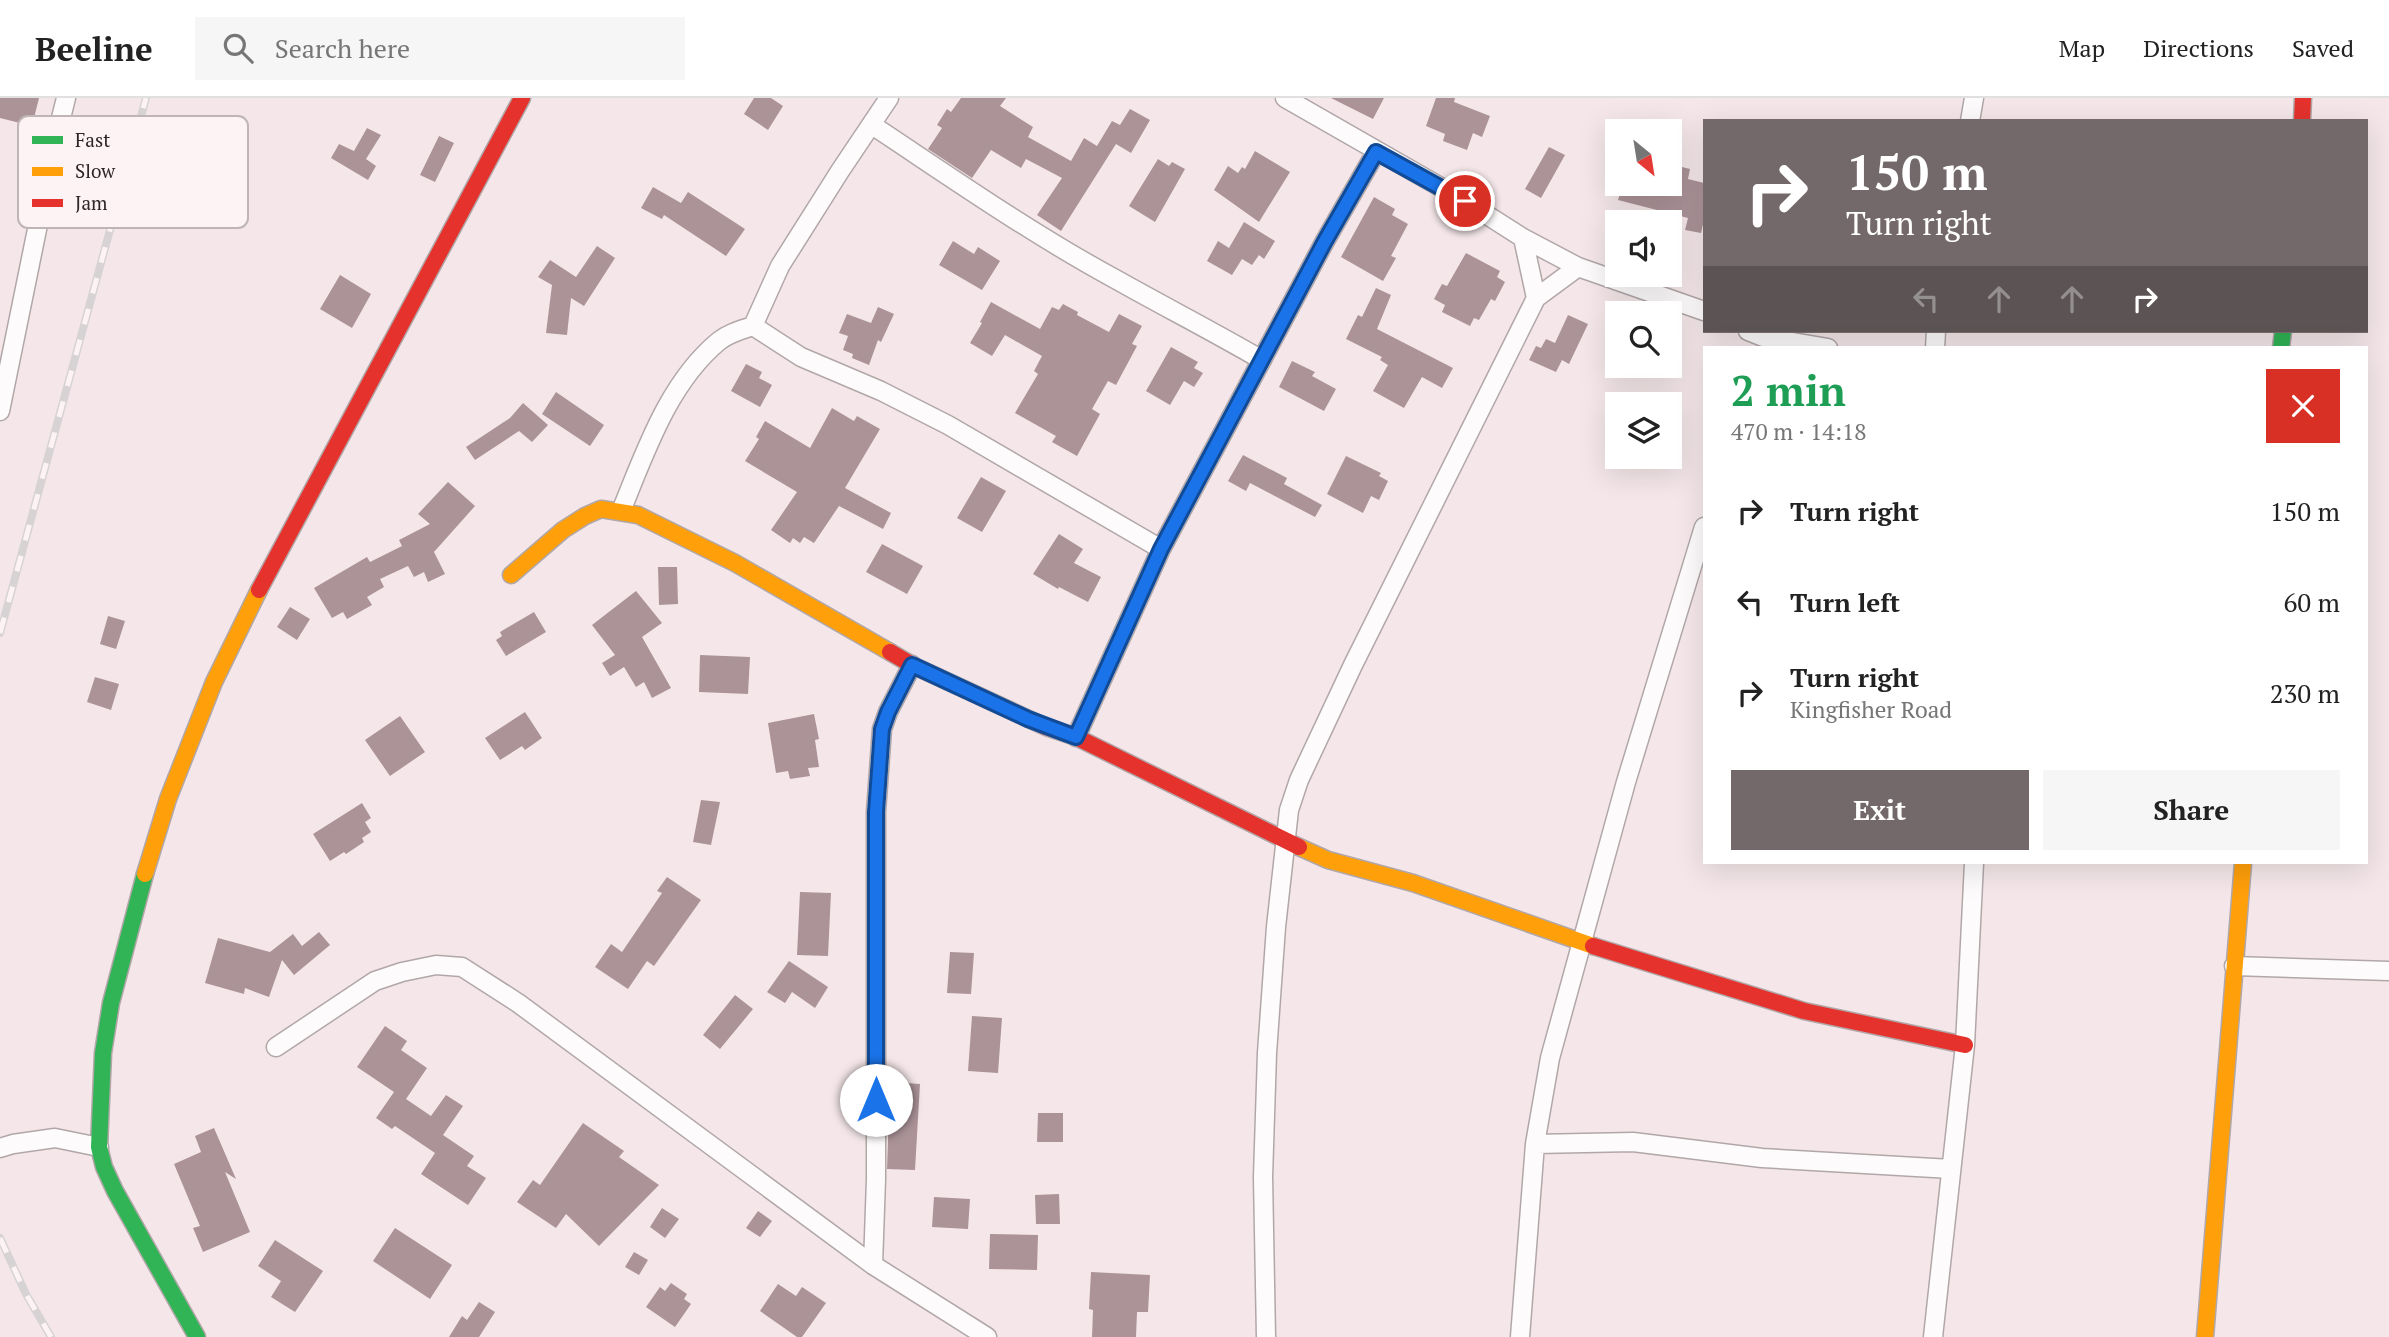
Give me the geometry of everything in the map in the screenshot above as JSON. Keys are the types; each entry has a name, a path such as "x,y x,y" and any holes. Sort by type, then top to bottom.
{"street":[{"path":"62,116 66,98"},
{"path":"197,1337 116,1191 104,1167 99,1147 103,1053 111,1003 139,892 168,799 214,682 276,554 522,98"},
{"path":"621,511 655,430 682,383 719,341 734,332 753,326 780,266 889,98"},
{"path":"1285,98 1465,201 1523,238 1578,267 1703,311"},
{"path":"1970,119 1974,98"},
{"path":"2302,119 2303,98"},
{"path":"872,125 1020,222 1116,280 1198,322 1262,360"},
{"path":"1076,737 1161,549 1325,241 1376,152"},
{"path":"0,411 37,228"},
{"path":"1523,238 1536,298"},
{"path":"1266,1337 1263,1177 1267,1053 1276,927 1289,810 1299,780 1353,665 1536,298 1578,267"},
{"path":"753,326 801,357 881,391 948,425 1161,549"},
{"path":"1757,339 1812,346"},
{"path":"511,575 564,530 585,516 601,509 638,515 735,563 912,665 1013,712 1076,737 1328,860 1413,883 1581,942 1804,1011 1965,1045"},
{"path":"1520,1337 1535,1144 1550,1058 1626,782 1703,530"},
{"path":"873,1265 876,1179 876,812 882,729 912,665"},
{"path":"1933,1337 1965,1045 1974,864"},
{"path":"2205,1337 2242,864"},
{"path":"276,1047 375,981 401,972 436,965 462,967 519,1003 873,1265 988,1337"},
{"path":"2234,966 2389,971"},
{"path":"0,1148 55,1138 99,1147"},
{"path":"1535,1144 1633,1142 1762,1158 1951,1169"}],"building":[{"path":"0,98 39,98 34,116 18,116 18,122 0,118"},
{"path":"754,98 771,98 783,106 768,130 744,114"},
{"path":"961,98 1006,98 1000,106 1033,127 1028,137 1071,161 1084,138 1097,146 1112,121 1120,125 1130,109 1150,120 1131,153 1116,144 1061,231 1037,215 1062,178 1026,159 1021,168 991,150 972,178 928,149 942,128 937,125 947,109 951,112"},
{"path":"1331,98 1384,98 1373,119"},
{"path":"1436,98 1455,98 1454,102 1490,116 1482,137 1473,133 1467,150 1443,141 1445,134 1426,126"},
{"path":"367,128 381,135 366,159 376,166 368,180 331,158 339,144 354,151"},
{"path":"439,136 454,143 435,182 420,175"},
{"path":"1549,147 1565,155 1541,198 1525,189"},
{"path":"1255,151 1290,172 1259,222 1214,190 1228,166 1238,173 1242,167 1245,169"},
{"path":"1158,159 1169,166 1172,162 1185,169 1155,222 1129,206"},
{"path":"1682,167 1690,169 1688,179 1703,183 1701,233 1685,230 1688,218 1682,216 1682,210 1657,210 1618,200 1619,196 1682,196"},
{"path":"653,187 681,203 688,192 745,229 726,256 664,215 662,219 641,208"},
{"path":"1374,197 1395,209 1392,215 1408,224 1391,256 1396,258 1383,281 1341,257"},
{"path":"1244,222 1275,241 1264,259 1259,255 1252,265 1242,259 1232,275 1207,261 1218,241 1229,248"},
{"path":"953,241 974,254 978,247 1000,261 982,290 939,265"},
{"path":"597,246 615,258 584,306 571,298 567,335 546,333 552,285 538,277 550,260 576,277"},
{"path":"1466,253 1500,271 1497,277 1505,282 1495,301 1491,299 1479,320 1474,318 1470,326 1442,312 1445,305 1434,299 1442,284 1447,286"},
{"path":"340,275 371,294 352,328 320,309"},
{"path":"1376,288 1391,295 1377,329 1453,368 1442,388 1422,377 1404,408 1373,391 1388,365 1380,360 1382,357 1346,339 1358,315 1362,317"},
{"path":"991,302 1040,329 1052,307 1059,310 1063,304 1078,312 1077,315 1109,332 1119,314 1142,326 1132,344 1137,346 1116,385 1108,381 1092,409 1100,414 1077,456 1052,442 1056,436 1015,413 1038,374 1034,371 1042,356 1005,335 992,356 970,343"},
{"path":"878,307 894,314 881,342 878,340 869,365 852,358 853,354 843,350 848,336 839,333 847,314 871,323"},
{"path":"1568,315 1588,324 1569,364 1562,360 1556,372 1529,360 1536,346 1541,348 1546,339 1555,343"},
{"path":"1171,347 1198,362 1194,368 1203,373 1194,387 1184,381 1170,405 1146,391"},
{"path":"1292,361 1315,372 1312,376 1336,389 1324,411 1279,387"},
{"path":"746,364 762,372 759,378 772,385 760,407 731,391"},
{"path":"556,392 604,425 590,446 542,414"},
{"path":"523,403 548,425 532,442 519,431 475,460 466,447 510,418"},
{"path":"832,408 854,421 857,416 880,429 845,488 891,513 883,529 839,506 814,543 804,537 800,543 793,538 790,543 771,530 797,492 745,461 759,439 756,437 765,421 810,448"},
{"path":"1243,455 1287,478 1284,484 1322,505 1315,517 1250,483 1246,491 1228,481"},
{"path":"1346,456 1381,473 1379,476 1388,481 1379,500 1371,496 1363,513 1327,494"},
{"path":"981,477 1006,491 982,532 957,518"},
{"path":"448,482 475,506 434,552 445,574 428,582 424,572 414,577 408,566 380,579 384,587 367,597 372,605 347,619 343,612 332,618 314,588 367,557 370,562 402,546 399,540 430,524 418,514"},
{"path":"1059,534 1083,549 1074,563 1101,577 1088,602 1033,574"},
{"path":"882,544 923,566 907,594 866,572"},
{"path":"658,567 677,567 678,604 659,605"},
{"path":"636,591 662,623 642,637 671,688 652,698 644,682 636,687 624,667 610,676 602,663 615,655 592,625"},
{"path":"290,607 310,619 297,640 277,627"},
{"path":"534,612 546,632 506,656 496,640 502,636 500,632"},
{"path":"108,616 125,621 116,649 100,644"},
{"path":"700,655 750,657 748,694 699,692"},
{"path":"95,677 119,684 111,710 87,702"},
{"path":"525,712 542,738 525,750 522,746 500,760 485,738"},
{"path":"814,714 819,739 815,740 819,767 808,768 810,776 790,779 788,771 776,773 768,723"},
{"path":"400,716 425,752 390,776 365,740"},
{"path":"701,800 720,802 711,845 693,842"},
{"path":"362,803 371,818 365,822 371,832 362,838 364,842 330,861 313,834"},
{"path":"667,877 701,900 654,966 647,961 628,989 595,967 611,944 622,952 662,893 657,891"},
{"path":"800,892 831,893 828,956 797,955"},
{"path":"319,932 330,945 294,975 282,960 269,997 245,988 244,994 205,983 218,938 270,952 293,934 302,946"},
{"path":"950,952 974,953 971,994 947,993"},
{"path":"789,961 828,987 815,1008 792,992 785,1003 767,992"},
{"path":"735,995 753,1009 720,1049 703,1035"},
{"path":"972,1016 1002,1018 998,1073 968,1071"},
{"path":"385,1026 407,1041 401,1050 427,1068 406,1099 431,1116 446,1095 463,1106 443,1135 474,1156 467,1166 486,1178 468,1205 421,1174 435,1153 395,1126 392,1129 376,1118 394,1092 357,1067"},
{"path":"890,1082 920,1084 915,1170 887,1169"},
{"path":"1038,1113 1063,1113 1063,1142 1037,1142"},
{"path":"583,1123 624,1151 619,1157 659,1185 599,1246 566,1214 556,1228 517,1202 533,1180 540,1185"},
{"path":"214,1128 236,1179 225,1172 250,1232 203,1252 193,1228 200,1226 174,1164 201,1152 195,1136"},
{"path":"1059,1194 1060,1224 1036,1224 1035,1195"},
{"path":"934,1197 970,1199 968,1229 932,1227"},
{"path":"662,1208 679,1219 665,1238 650,1227"},
{"path":"758,1211 772,1221 760,1237 746,1228"},
{"path":"395,1228 452,1265 430,1299 373,1261"},
{"path":"990,1234 1038,1235 1037,1270 989,1269"},
{"path":"275,1240 323,1271 295,1312 271,1297 281,1281 258,1266"},
{"path":"634,1252 648,1260 639,1275 625,1267"},
{"path":"1091,1272 1150,1275 1148,1312 1137,1312 1136,1337 1092,1337 1093,1310 1089,1309"},
{"path":"671,1283 687,1294 684,1299 691,1304 675,1327 646,1307 660,1287 665,1291"},
{"path":"778,1284 796,1296 802,1287 826,1303 802,1337 797,1337 760,1311"},
{"path":"479,1302 495,1312 479,1337 449,1337 462,1316 467,1320"}],"railway":[{"path":"141,116 146,98"},
{"path":"0,633 111,228"},
{"path":"0,1238 26,1294 51,1337"}],"traffic: fast":[{"path":"2281,346 2283,333"},
{"path":"145,874 111,1003 103,1053 99,1147 104,1167 115,1191 197,1337"}],"traffic: slow":[{"path":"511,575 563,530 585,516 601,509 638,515 735,563 890,652"},
{"path":"145,874 168,799 214,682 259,590"},
{"path":"1299,847 1328,860 1413,883 1593,946"},
{"path":"2205,1337 2243,864"}],"traffic: jam":[{"path":"259,590 522,98"},
{"path":"2302,119 2303,98"},
{"path":"890,652 912,665 1046,727 1076,737 1299,847"},
{"path":"1593,946 1804,1011 1965,1045"}],"route":[{"path":"876,1100 876,812 882,729 912,665 1046,727 1076,737 1161,549 1325,241 1376,152 1465,201"}]}
